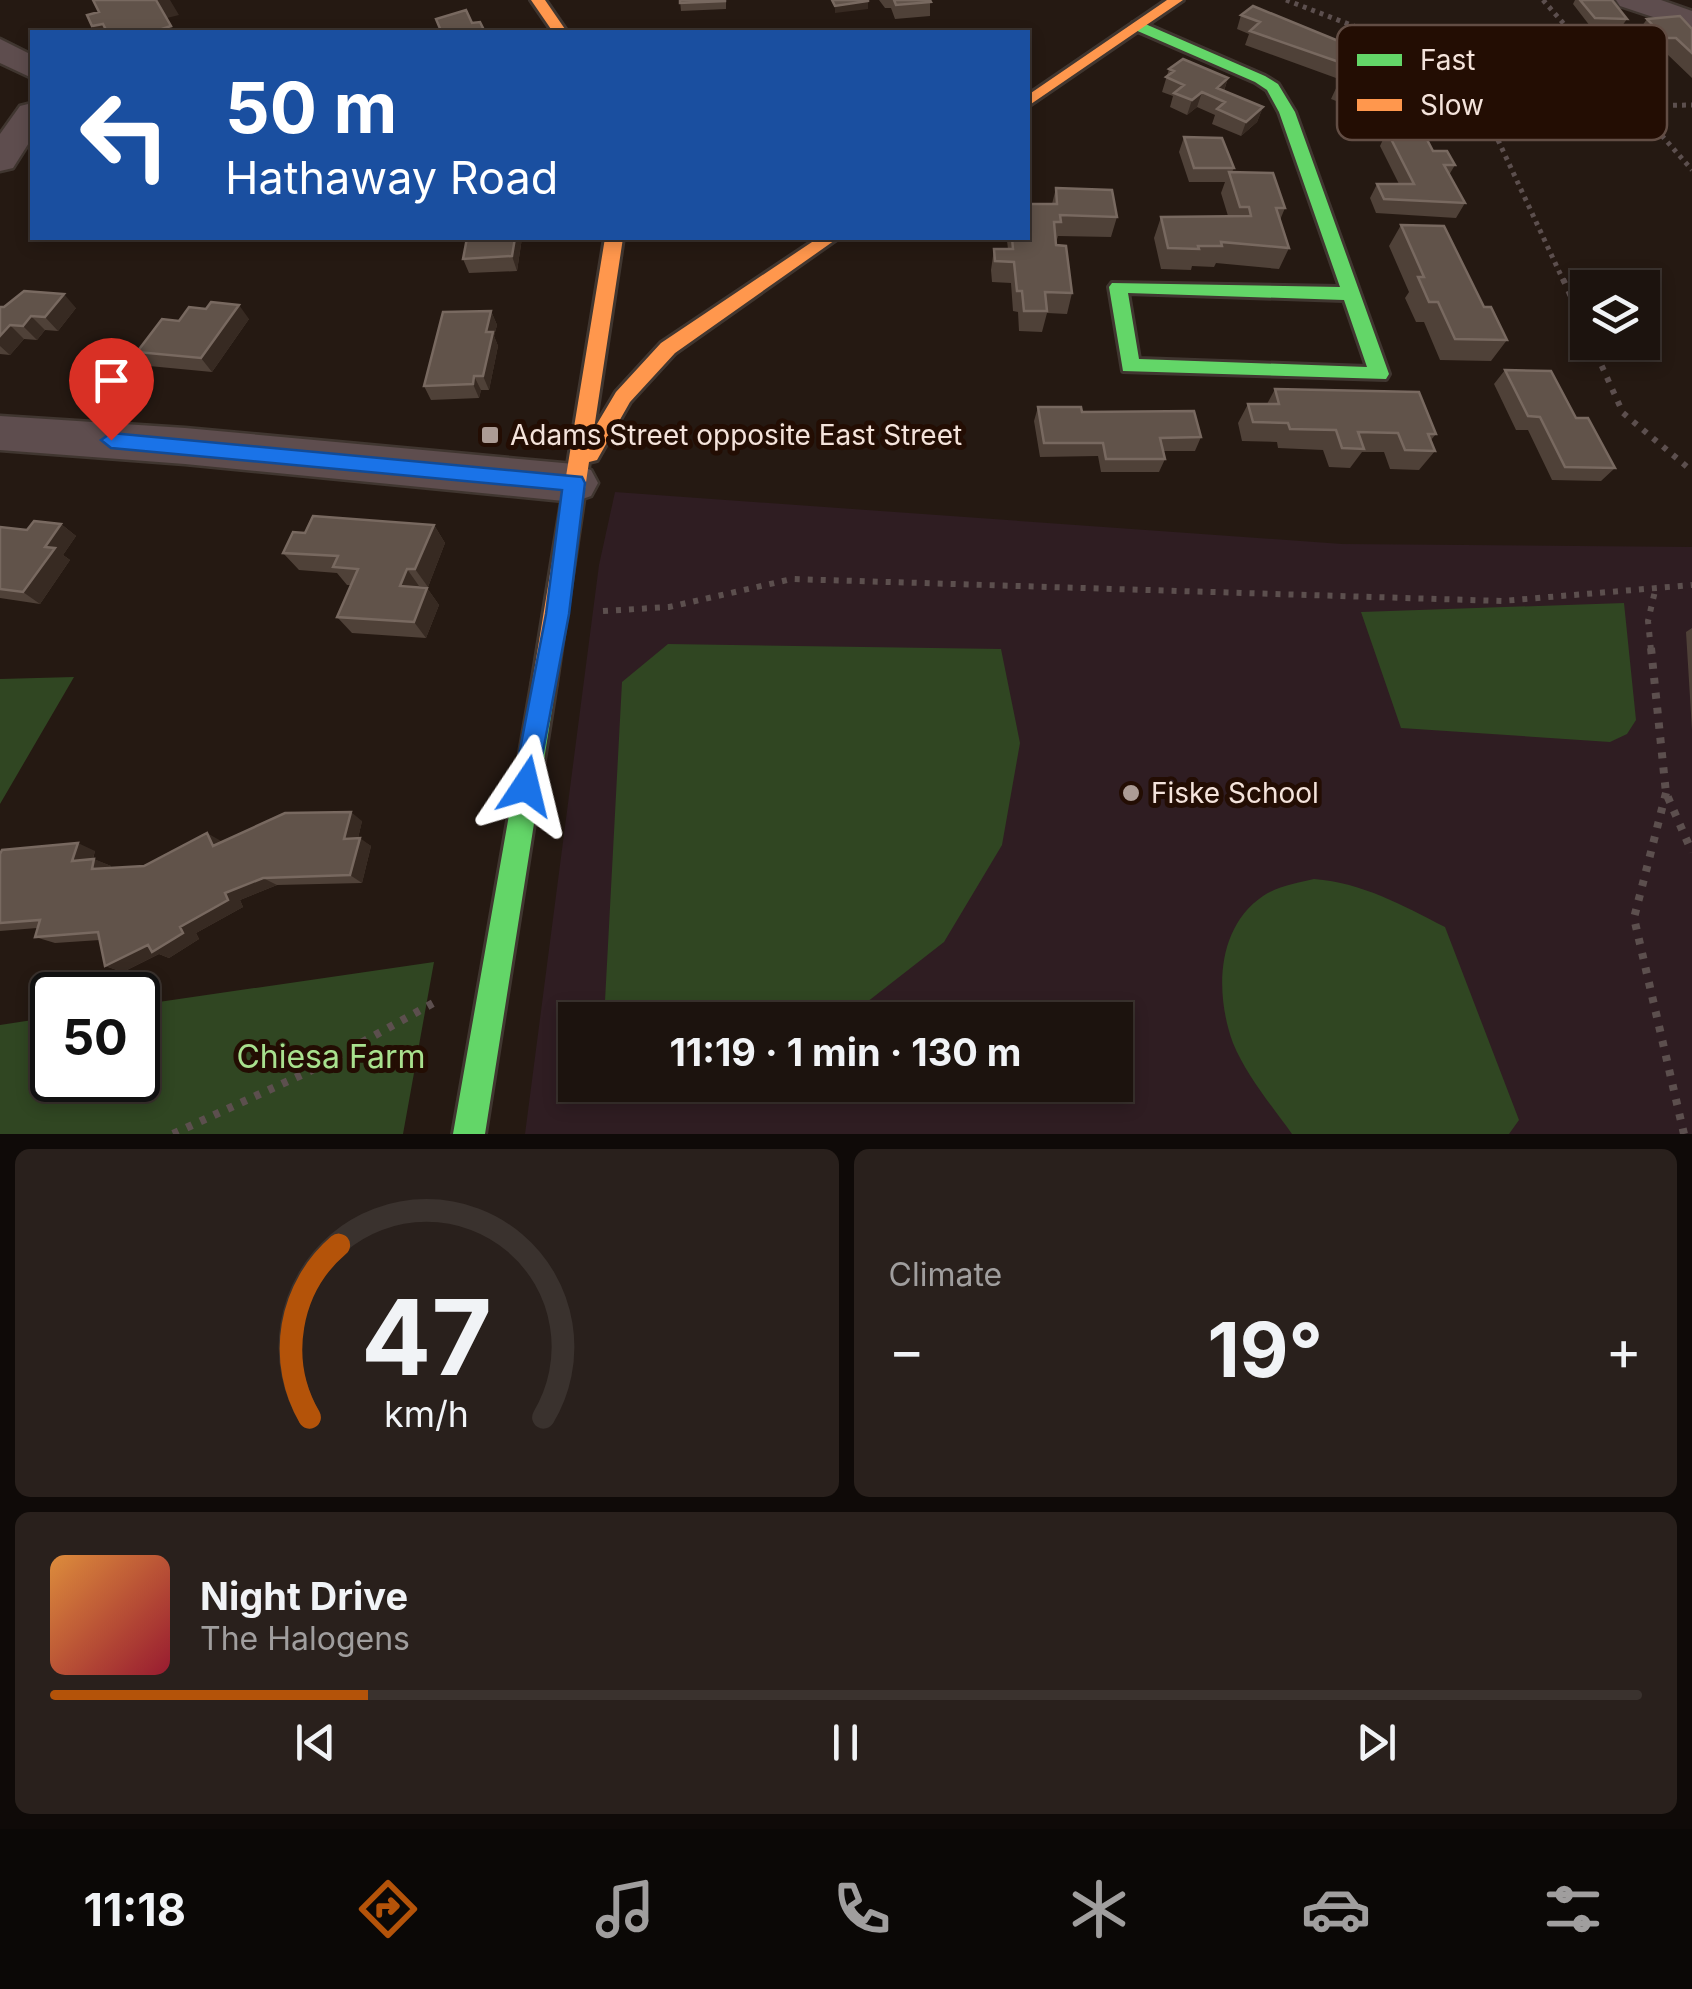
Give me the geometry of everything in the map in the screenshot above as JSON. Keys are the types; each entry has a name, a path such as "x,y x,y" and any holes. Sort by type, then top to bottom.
{"street":[{"path":"538,0 559,30"},
{"path":"1030,101 1176,0"},
{"path":"1631,0 1692,21"},
{"path":"1138,26 1273,87 1287,112 1351,294 1378,374 1130,366 1118,287 1351,294"},
{"path":"0,49 30,67"},
{"path":"0,160 30,116"},
{"path":"468,1134 557,614 614,240"},
{"path":"574,483 623,397 678,341 826,240"},
{"path":"602,311 678,341"},
{"path":"0,433 185,446 574,483"}],"path":[{"path":"1286,0 1352,25"},
{"path":"1544,0 1566,25"},
{"path":"1667,105 1692,105"},
{"path":"1498,140 1570,295"},
{"path":"1666,140 1692,170"},
{"path":"1599,360 1622,413 1692,471"},
{"path":"589,612 670,607 792,580 1502,600 1655,591 1692,585"},
{"path":"1655,591 1648,621 1666,793 1692,852"},
{"path":"1666,793 1634,918 1684,1134"},
{"path":"173,1134 310,1071 446,996 489,997"}],"shaded area":[{"name":"Fiske School","path":"615,492 1342,544 1692,547 1692,1134 525,1134 599,565"}],"green space":[{"path":"1624,603 1636,720 1627,734 1610,742 1401,728 1361,612"},
{"path":"668,644 1001,649 1020,743 1002,845 944,942 867,1002 605,1002 622,682"},
{"path":"74,677 0,804 0,679"},
{"path":"1314,879 1366,890 1445,927 1519,1120 1509,1134 1292,1134 1238,1055 1227,1024 1222,983 1228,944 1247,909 1275,890"},
{"name":"Chiesa Farm","path":"434,962 403,1134 0,1134 0,1025 30,1020 30,1102 160,1102 160,1002"}],"building":[{"path":"93,0 156,0 171,26 159,30 106,30 103,24 92,26 87,15 99,12"},
{"path":"725,0 725,1 680,3"},
{"path":"832,0 868,0 868,1 835,6"},
{"path":"894,0 930,0 931,2 896,5"},
{"path":"1580,0 1612,0 1627,19 1595,18"},
{"path":"1253,6 1337,40 1337,61 1250,31 1260,22 1241,15"},
{"path":"466,10 472,23 480,22 484,30 441,30 436,19"},
{"path":"1680,16 1692,29 1692,53 1676,38 1667,38 1667,25 1653,25 1647,19"},
{"path":"1183,59 1228,78 1217,88 1263,107 1246,122 1217,109 1225,102 1202,92 1192,100 1174,93 1184,85 1166,77 1174,71 1169,69"},
{"path":"1184,137 1222,138 1234,168 1194,168"},
{"path":"1392,140 1427,140 1433,151 1447,151 1455,165 1444,165 1465,203 1384,199 1377,184 1414,184"},
{"path":"1229,172 1273,173 1285,208 1276,208 1289,248 1221,242 1222,246 1198,246 1199,249 1168,248 1161,217 1251,216 1249,207 1240,207"},
{"path":"1056,188 1112,190 1117,217 1060,215 1061,222 1054,222 1056,245 1066,246 1072,293 1045,292 1047,311 1024,311 1014,262 995,261 994,249 1013,249 1012,240 1030,240 1030,204 1057,204"},
{"path":"1401,225 1444,226 1484,307 1491,307 1507,340 1455,339 1438,302 1429,302 1418,277 1424,277"},
{"path":"467,240 515,240 512,256 463,259"},
{"path":"24,291 64,294 45,317 31,316 23,326 10,325 0,336 0,307"},
{"path":"211,302 239,305 201,358 137,352 162,319 179,321 189,307 206,309"},
{"path":"491,311 486,332 493,332 483,376 474,376 473,384 424,386 443,312"},
{"path":"1505,370 1551,371 1576,418 1588,418 1615,468 1565,467 1540,417 1528,416"},
{"path":"1275,389 1419,392 1436,434 1428,434 1435,451 1405,450 1398,433 1358,432 1364,449 1342,448 1336,430 1290,429 1288,423 1253,422 1248,404 1279,404"},
{"path":"1038,407 1081,407 1082,412 1194,411 1201,437 1160,438 1165,459 1106,459 1103,443 1044,443"},
{"path":"313,516 434,525 415,569 407,569 400,586 427,588 414,622 337,617 358,569 333,567 338,556 283,553 293,532 305,533"},
{"path":"34,521 61,524 45,547 55,548 23,592 0,589 0,527 27,530"},
{"path":"351,812 344,839 360,838 350,875 263,878 225,893 228,900 180,927 183,933 152,952 148,945 105,966 98,932 35,937 40,920 0,923 2,850 78,843 72,861 94,859 92,869 144,866 207,833 213,846 285,813"}],"traffic: fast":[{"path":"1138,26 1273,87 1287,112 1351,294 1118,287 1130,366 1379,374 1351,294"},
{"path":"469,1134 544,684"}],"traffic: slow":[{"path":"538,0 559,30"},
{"path":"1030,101 1176,0"},
{"path":"544,684 614,240"},
{"path":"590,454 623,397 668,348 826,240"}],"place":[{"name":"Adams Street opposite East Street","path":"490,435"},
{"name":"Fiske School","path":"1131,793"}],"route":[{"path":"111,440 574,483 557,614 526,786"}]}
